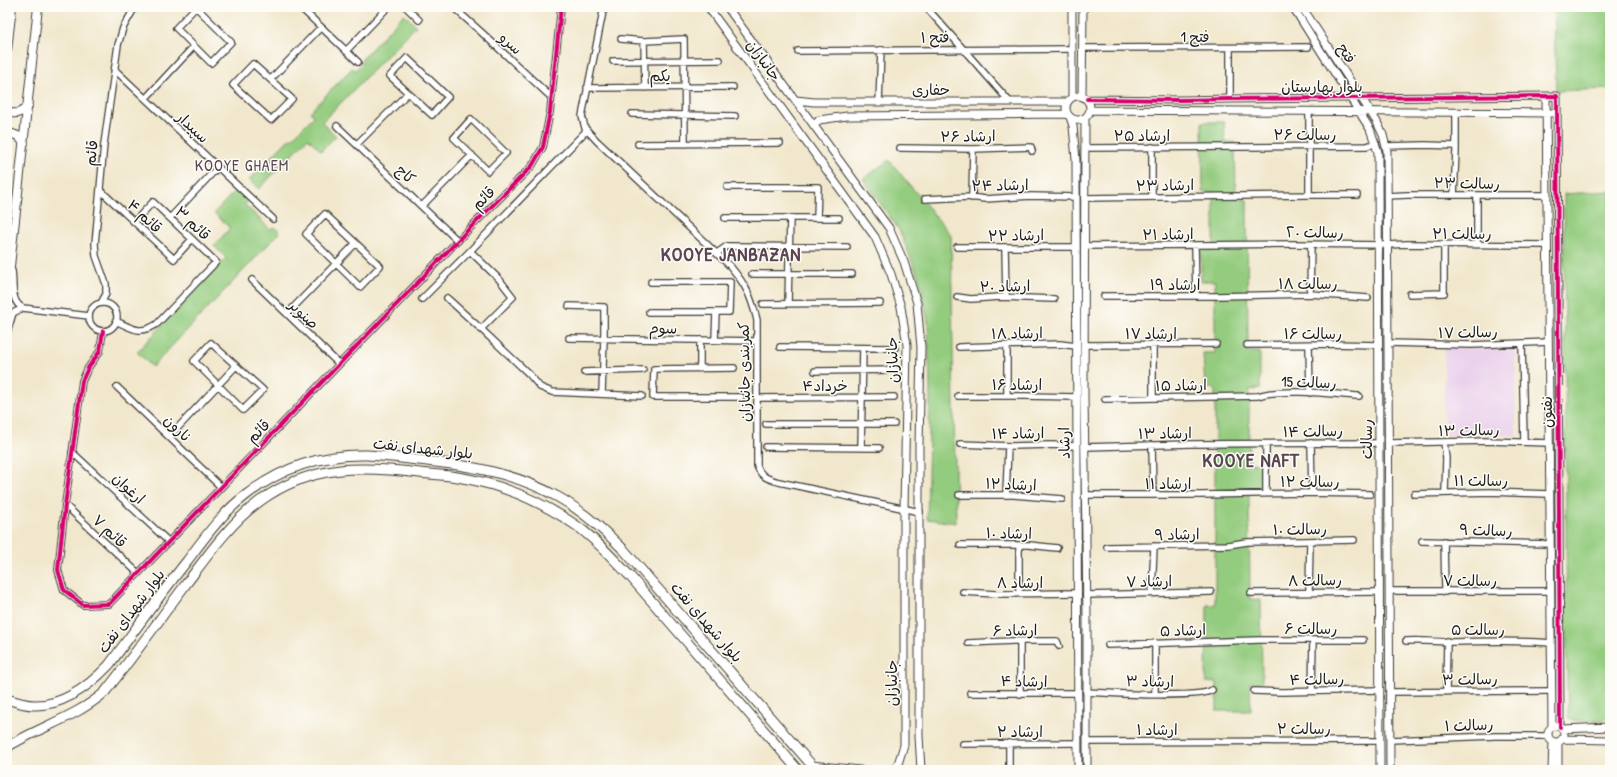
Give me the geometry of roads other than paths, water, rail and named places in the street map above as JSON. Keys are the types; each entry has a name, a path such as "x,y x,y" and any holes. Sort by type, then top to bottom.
{"main road":[{"path":"7,50 12,7"},
{"path":"7,294 38,7"},
{"path":"7,112 14,114 22,112 28,106"},
{"path":"7,132 18,136 24,143"},
{"name":"بلوار شهدای نفت","path":"7,699 35,705 53,702 76,692 98,676 109,664 216,523 237,502 255,488 281,473 310,462 343,456 383,456 454,464 505,474 525,481 557,497 590,518 624,550 814,767"},
{"name":"بلوار شهدای نفت","path":"7,747 81,710 94,702 105,692 230,529 245,513 282,488 299,480 332,471 363,468 462,478 500,487 532,500 575,524 601,546 629,576 798,770"}],"street":[{"name":"قائم","path":"101,303 106,294 106,284 96,256 95,244 108,108 118,45 123,28 135,7"},
{"path":"196,7 230,42 211,63 176,28 196,7"},
{"path":"300,7 358,62"},
{"path":"346,51 388,7"},
{"path":"406,7 419,20"},
{"name":"سرو","path":"453,7 480,30 551,97"},
{"name":"قائم","path":"103,331 100,351 88,368 82,381 65,505 58,570 64,590 83,605 109,604 339,364 532,166 543,147 550,112 562,7"},
{"path":"422,298 470,251 587,130 582,116 604,7"},
{"name":"جانبازان","path":"708,7 875,237 891,274 901,307 907,345 904,509 904,745 897,767"},
{"name":"جانبازان","path":"727,7 889,228 904,262 917,303 921,347 919,736 921,770"},
{"path":"926,7 1009,101"},
{"path":"1072,7 1070,99 1065,106 1068,116 1077,120 1085,118 1090,110 1089,103 1084,98 1083,7"},
{"name":"فتح","path":"1293,7 1359,112"},
{"name":"فتح","path":"1302,7 1370,112"},
{"path":"271,79 321,28"},
{"path":"621,39 644,41 684,39 686,60 685,144"},
{"path":"644,41 646,61 645,88"},
{"path":"146,98 194,46"},
{"name":"فتح 1","path":"1083,48 1308,47"},
{"path":"1230,48 1230,98"},
{"name":"فتح ۱","path":"798,51 1072,49"},
{"path":"879,102 881,50"},
{"path":"407,58 448,98 432,115 408,93 390,76 407,58"},
{"path":"613,61 720,60"},
{"path":"253,64 271,79 292,99 271,120 233,85 253,64"},
{"name":"سپیدار","path":"114,69 273,218"},
{"name":"یکم","path":"587,88 733,87"},
{"path":"357,144 408,93"},
{"name":"بلوار بهارستان","path":"1084,98 1182,100 1230,98 1557,96"},
{"name":"نفتون","path":"1555,739 1564,734 1561,728 1559,567 1557,96"},
{"name":"نفتون","path":"1546,97 1552,727"},
{"path":"1070,99 1084,98"},
{"name":"حفاری","path":"796,100 814,102 879,102 1070,99"},
{"name":"بلوار بهارستان","path":"1090,110 1557,113"},
{"path":"1308,112 1310,195"},
{"name":"رسالت","path":"1359,112 1370,129 1378,152 1380,770"},
{"name":"رسالت","path":"1370,112 1377,122 1386,146 1388,245 1390,770"},
{"path":"1454,194 1456,112"},
{"path":"632,114 735,116"},
{"name":"حفاری","path":"814,126 819,120 848,116 1068,116"},
{"name":"ارشاد","path":"1068,116 1073,126 1075,153 1078,770"},
{"name":"ارشاد","path":"1085,118 1084,246 1087,770"},
{"path":"471,119 506,152 488,171 472,155 454,138 471,119"},
{"name":"کاج","path":"337,126 458,241"},
{"name":"کمربندی جانبازان","path":"587,130 730,266 743,281 752,302 757,320 758,471 765,478 920,512"},
{"path":"638,144 780,143"},
{"name":"رسالت ۲۶","path":"1201,147 1367,146 1376,143"},
{"path":"1386,146 1456,146"},
{"name":"ارشاد ۲۶","path":"900,148 973,149 1031,147 1032,151"},
{"path":"1152,147 1152,197"},
{"name":"ارشاد ۲۵","path":"1084,148 1201,147"},
{"path":"972,198 973,149"},
{"path":"422,206 472,155"},
{"path":"170,218 218,167"},
{"path":"845,194 857,185"},
{"path":"727,187 818,187 817,218"},
{"name":"قائم ۴","path":"100,190 174,259 192,239"},
{"name":"رسالت ۲۳","path":"1387,196 1454,194 1546,195"},
{"name":"ارشاد ۲۳","path":"1084,198 1357,195"},
{"path":"1477,195 1477,245"},
{"name":"ارشاد ۲۴","path":"925,199 1031,196 1075,198"},
{"path":"1075,198 1084,198"},
{"name":"قائم ۳","path":"116,321 136,330 144,331 151,328 157,324 216,262 153,202 134,222"},
{"path":"325,214 356,243 380,266 360,287 306,234 325,214"},
{"path":"725,218 839,218"},
{"path":"788,303 790,218"},
{"path":"287,314 356,243"},
{"name":"رسالت ٢٠","path":"1252,244 1378,245"},
{"name":"ارشاد ۲۱","path":"1084,246 1195,246 1252,244"},
{"path":"1310,294 1311,244"},
{"path":"1410,294 1444,293 1444,244"},
{"name":"رسالت ۲۱","path":"1378,245 1547,245"},
{"path":"716,254 726,246 847,247"},
{"path":"1195,246 1196,296"},
{"name":"ارشاد ۲۲","path":"958,247 1075,247"},
{"path":"1005,247 1006,297"},
{"path":"470,251 499,279 513,297 481,329"},
{"path":"11,263 14,300 19,306 23,308 89,316"},
{"path":"752,274 852,274"},
{"name":"صنوبر","path":"252,280 339,364"},
{"path":"649,312 729,312 730,282 651,282"},
{"name":"رسالت ۱۸","path":"1247,296 1310,294 1368,298"},
{"name":"ارشاد ۱۹","path":"1104,296 1247,296"},
{"name":"ارشاد ۲۰","path":"957,297 971,299 1006,297 1054,299"},
{"path":"446,298 529,374 540,387 552,392 602,393 642,396"},
{"path":"101,303 106,303 114,308 116,312 116,321 111,328 103,331 91,325 89,316 93,307 101,303"},
{"path":"763,304 880,303"},
{"path":"569,306 604,307 602,393"},
{"path":"7,332 13,313 23,308"},
{"path":"715,340 716,312"},
{"path":"1379,329 1388,329"},
{"name":"سوم","path":"569,338 757,341"},
{"path":"700,340 700,369"},
{"name":"رسالت ۱۷","path":"1388,344 1548,342"},
{"path":"211,343 236,366 263,390 243,410 194,361 211,343"},
{"path":"1522,343 1524,442"},
{"name":"ارشاد ۱۸","path":"959,347 1060,344 1076,346"},
{"path":"1152,398 1153,344"},
{"name":"ارشاد ۱۷","path":"1085,345 1216,344"},
{"name":"رسالت ۱۶","path":"1247,345 1379,345"},
{"path":"1309,345 1310,393"},
{"path":"1007,346 1007,396"},
{"path":"780,347 894,348"},
{"path":"861,448 863,348"},
{"path":"170,437 236,366"},
{"path":"734,368 654,369 654,397 742,397"},
{"path":"584,372 643,370"},
{"path":"815,371 896,370"},
{"path":"1076,372 1085,373"},
{"name":"نارون","path":"117,387 221,487"},
{"name":"رسالت 15","path":"1258,396 1268,393 1310,393 1359,396"},
{"name":"ارشاد ۱۶","path":"958,396 1076,397"},
{"name":"ارشاد ۱۵","path":"1105,399 1258,396"},
{"path":"1548,396 1558,396"},
{"name":"خرداد۴","path":"757,398 894,397"},
{"path":"766,424 894,424"},
{"path":"1444,442 1446,458 1445,493"},
{"path":"1311,443 1312,493"},
{"path":"1379,443 1389,443"},
{"name":"رسالت ۱۴","path":"1246,444 1379,443"},
{"name":"رسالت ۱۳","path":"1389,443 1549,443"},
{"name":"ارشاد ۱۴","path":"960,444 1077,446"},
{"name":"ارشاد ۱۳","path":"1085,447 1246,444"},
{"path":"1266,444 1266,493"},
{"path":"1152,445 1153,495"},
{"path":"1006,495 1008,446"},
{"path":"766,447 879,448"},
{"name":"ارغوان","path":"72,452 169,542"},
{"path":"1077,470 1085,470"},
{"name":"رسالت ۱۱","path":"1414,494 1490,492 1549,494"},
{"name":"رسالت ۱۲","path":"1251,493 1370,494"},
{"name":"ارشاد ۱۱","path":"1085,495 1251,493"},
{"name":"ارشاد ۱۲","path":"959,495 1006,495 1062,499"},
{"name":"قائم ۷","path":"65,505 138,574"},
{"name":"رسالت ۱۰","path":"1247,542 1354,540"},
{"path":"1309,592 1310,541"},
{"name":"رسالت ۹","path":"1422,541 1550,544"},
{"path":"1444,541 1445,592"},
{"name":"ارشاد ۹","path":"1107,547 1228,545 1247,542"},
{"name":"ارشاد ۱۰","path":"960,545 1019,545 1057,548"},
{"path":"1019,545 1019,593"},
{"path":"1152,593 1154,546"},
{"path":"1550,566 1559,567"},
{"path":"1077,568 1086,568"},
{"path":"1379,592 1389,591"},
{"name":"رسالت ۷","path":"1389,591 1550,591"},
{"name":"ارشاد ۸","path":"963,592 1077,593"},
{"name":"ارشاد ۷","path":"1086,595 1211,592"},
{"name":"رسالت ۸","path":"1251,593 1379,592"},
{"name":"رسالت ۶","path":"1260,640 1363,640"},
{"name":"ارشاد ۵","path":"1108,645 1260,640"},
{"path":"1312,691 1313,640"},
{"name":"رسالت ۵","path":"1406,641 1482,640 1551,643"},
{"path":"1020,641 1020,694"},
{"name":"ارشاد ۶","path":"968,643 1057,641 1058,646"},
{"path":"1446,692 1447,641"},
{"path":"1155,643 1155,694"},
{"path":"1380,665 1390,666"},
{"path":"1077,669 1087,669"},
{"name":"ارشاد ۳","path":"1086,692 1155,694 1208,693 1212,690"},
{"name":"رسالت ۴","path":"1254,691 1380,690"},
{"name":"رسالت ۳","path":"1390,692 1551,691"},
{"name":"ارشاد ۴","path":"970,693 1077,693"},
{"path":"1558,770 1555,739 1548,731 1552,727 1610,727"},
{"name":"رسالت ۱","path":"1390,740 1495,736 1555,739"},
{"path":"1555,739 1610,740"},
{"path":"1552,770 1555,739"},
{"name":"رسالت ۲","path":"1228,740 1380,741"},
{"name":"ارشاد ۱","path":"1087,742 1228,740"},
{"path":"1009,743 1009,770"},
{"name":"ارشاد ۲","path":"963,744 1077,743"},
{"path":"814,767 860,770"},
{"path":"889,770 897,767"}],"district":[{"name":"KOOYE GHAEM","path":"242,165"},
{"name":"KOOYE JANBAZAN","path":"731,254"},
{"name":"KOOYE NAFT","path":"1251,460"}]}
